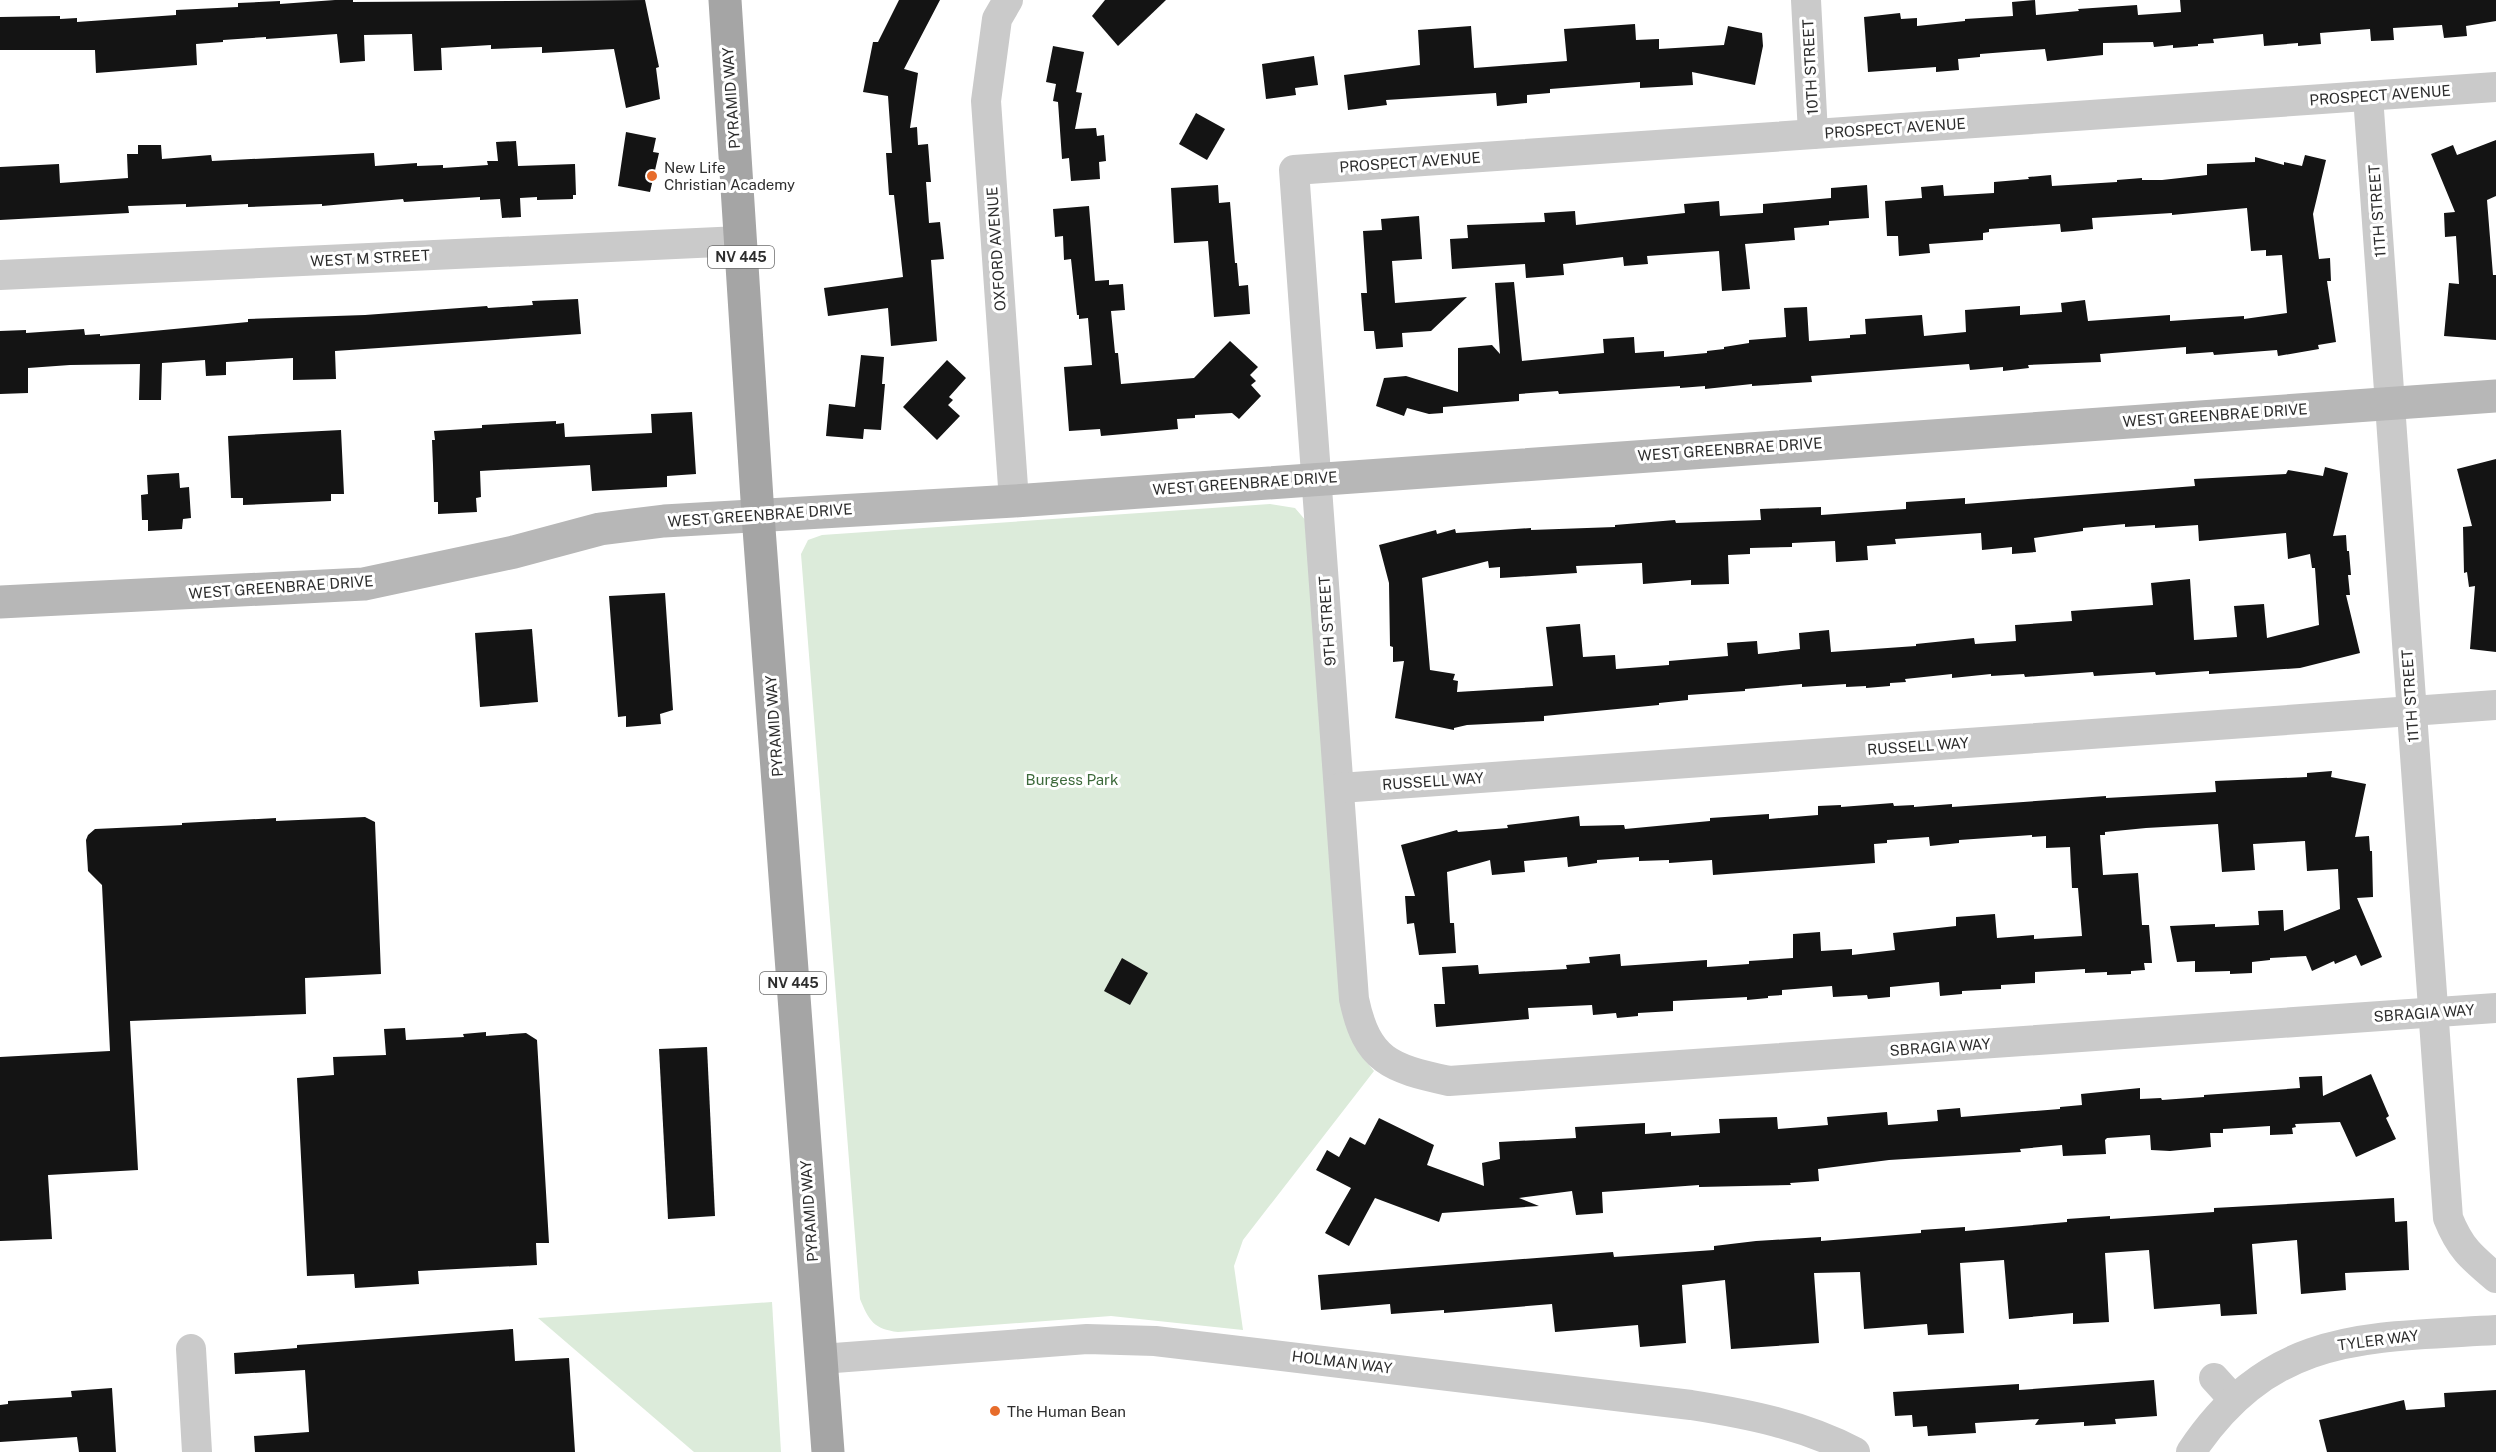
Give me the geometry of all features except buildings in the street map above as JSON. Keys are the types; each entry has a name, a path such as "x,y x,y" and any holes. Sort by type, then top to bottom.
{"main road":[{"name":"PYRAMID WAY","path":"725,0 758,515 828,1452"}],"street":[{"name":"OXFORD AVENUE","path":"1008,0 997,19 986,101 1014,501"},
{"name":"10TH STREET","path":"1806,0 1813,134"},
{"name":"PROSPECT AVENUE","path":"1294,170 2496,87"},
{"name":"11TH STREET","path":"2368,96 2448,1218 2457,1240 2471,1258 2496,1278"},
{"name":"9TH STREET","path":"1294,170 1354,999 1363,1034 1372,1049 1386,1062"},
{"name":"WEST M STREET","path":"0,275 740,241"},
{"name":"WEST GREENBRAE DRIVE","path":"0,602 364,584 514,552 600,529 664,521 1014,501 2496,396"},
{"name":"RUSSELL WAY","path":"1340,788 2496,705"},
{"name":"SBRAGIA WAY","path":"1386,1062 1417,1074 1449,1082 2496,1008"},
{"name":"TYLER WAY","path":"2191,1452 2206,1429 2224,1389 2263,1377 2295,1359 2331,1345 2372,1337 2496,1330"},
{"name":"HOLMAN WAY","path":"821,1359 1087,1339 1155,1341 1691,1405 1768,1419 1826,1437 1855,1452"},
{"path":"191,1349 197,1452"}],"green space":[{"name":"Burgess Park","path":"1270,504 1295,508 1307,522 1340,998 1351,1037 1374,1071 1243,1240 1234,1266 1243,1330 1111,1316 898,1332 883,1329 873,1323 860,1299 801,554 808,540 822,535"},
{"path":"772,1302 781,1452 694,1452 538,1318"}],"place":[{"name":"New Life Christian Academy","path":"652,176"},
{"name":"The Human Bean","path":"995,1411"}]}
